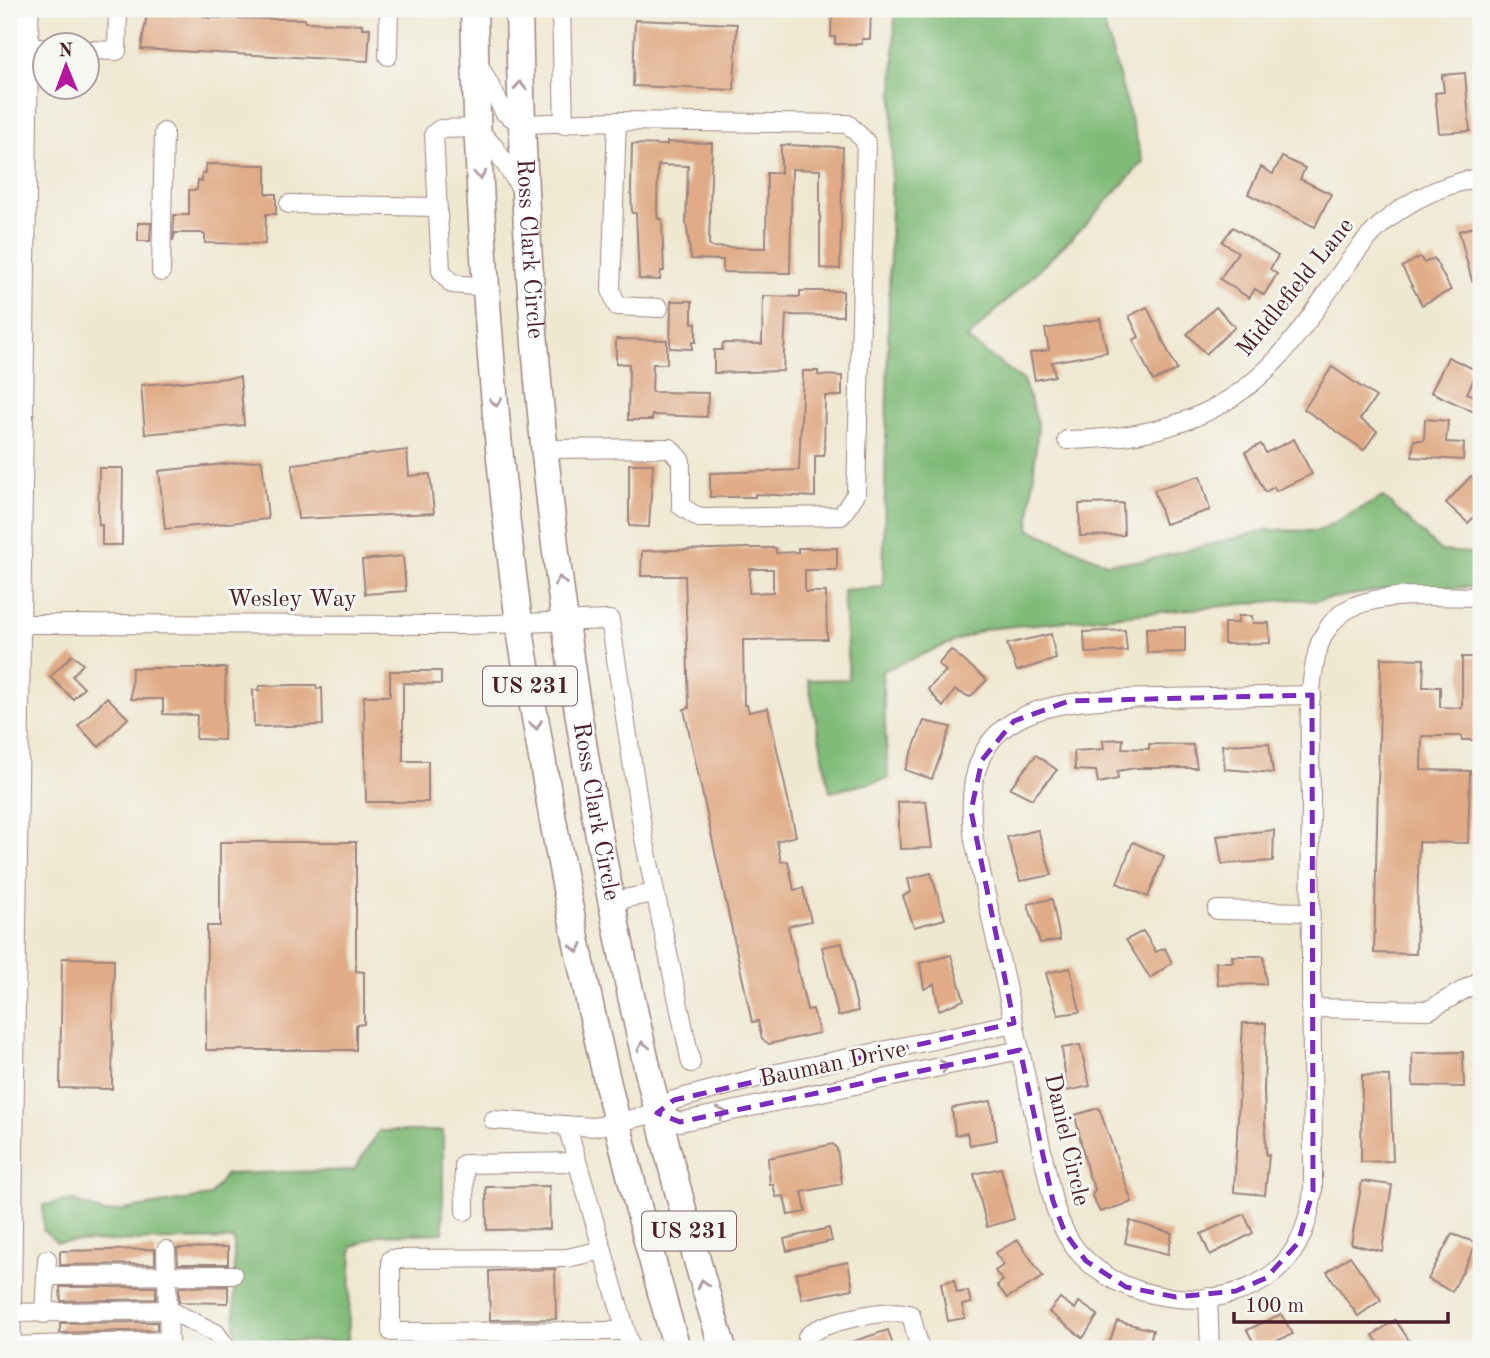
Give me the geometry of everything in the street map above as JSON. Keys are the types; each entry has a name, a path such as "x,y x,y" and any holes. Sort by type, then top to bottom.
{"highway":[{"name":"Ross Clark Circle","path":"474,9 477,128 494,384 519,624 565,892 615,1124 677,1349"},
{"name":"Ross Clark Circle","path":"519,9 521,124 544,449 565,621 612,901 657,1112 723,1349"}],"main road":[{"path":"27,9 32,32"},
{"path":"9,1336 12,897 18,624 14,522 16,263 32,91"}],"street":[{"path":"102,50 117,51 118,9"},
{"path":"388,56 389,9"},
{"path":"561,9 564,125"},
{"path":"475,57 504,112 521,124 564,125 617,121 848,124 866,142 856,494 841,516 699,519 681,506 681,461 670,448 544,449"},
{"path":"617,121 611,290 617,306 659,308"},
{"path":"487,287 446,281 439,262 434,134 440,129 477,128 495,148 525,194"},
{"path":"160,272 164,132"},
{"name":"Middlefield Lane","path":"1067,440 1112,439 1149,434 1189,420 1228,400 1278,358 1360,244 1390,216 1431,191 1481,177"},
{"path":"289,204 436,207"},
{"path":"1312,695 1318,650 1324,634 1345,611 1379,599 1481,597"},
{"name":"Wesley Way","path":"18,624 519,624 610,620 629,759 655,893"},
{"name":"Daniel Circle","path":"1312,695 1309,912 1312,1191 1304,1232 1290,1256 1266,1278 1236,1291 1208,1297 1159,1295 1126,1287 1108,1278 1075,1248 1062,1226 1051,1197 971,823 976,772 994,739 1028,712 1069,701 1312,695"},
{"path":"612,901 655,893 691,1063"},
{"path":"1217,910 1309,912"},
{"path":"1310,1008 1429,1010 1481,979"},
{"name":"Bauman Drive","path":"493,1120 593,1127 615,1124 657,1112 674,1100 768,1075 1014,1023"},
{"name":"Bauman Drive","path":"657,1112 680,1122 1020,1049"},
{"path":"567,1126 631,1349"},
{"path":"466,1211 464,1164 576,1162"},
{"path":"9,1346 169,1341 166,1250"},
{"path":"603,1250 567,1258 391,1259 391,1332 625,1331"},
{"path":"44,1314 47,1267 167,1276 233,1275"},
{"path":"1208,1297 1210,1349"},
{"path":"10,1313 169,1310 216,1333 227,1349"},
{"path":"806,1349 807,1337 819,1328 896,1310 911,1315 920,1349"}],"highlighted area":[{"path":"1312,695 1313,1191 1298,1243 1266,1278 1236,1291 1176,1297 1126,1287 1086,1261 1065,1233 1053,1201 1020,1050 680,1122 657,1113 674,1100 1014,1023 971,811 982,760 1014,721 1069,701"}],"green space":[{"path":"895,9 1100,9 1143,162 1086,224 967,339 1023,380 1038,423 1029,529 1106,563 1144,561 1267,530 1318,531 1383,497 1441,551 1481,554 1481,587 1394,588 1314,601 1295,599 985,629 882,671 888,779 830,792 808,680 849,679 843,590 883,587"},
{"path":"379,1131 443,1131 443,1233 379,1235 352,1247 348,1341 235,1342 234,1239 57,1242 43,1230 43,1205 71,1200 104,1213 210,1196 226,1174 354,1170"}],"building":[{"path":"832,9 871,9 870,39 862,39 862,44 835,44 835,37 831,37"},
{"path":"147,13 197,13 208,18 305,19 305,22 362,24 362,28 370,28 368,61 141,49"},
{"path":"635,20 737,24 734,90 633,86"},
{"path":"1465,73 1470,131 1439,133 1435,93 1444,92 1442,75"},
{"path":"667,142 712,143 709,244 712,247 766,248 767,173 781,173 781,145 843,147 840,269 820,268 820,170 792,169 790,273 723,272 723,260 691,259 686,222 688,166 658,165 657,211 658,219 662,219 664,271 661,271 660,280 639,279 636,213 632,213 632,144 667,145"},
{"path":"1282,157 1305,168 1300,179 1331,194 1315,227 1248,194 1261,167 1273,174"},
{"path":"206,164 266,165 266,194 276,194 276,214 266,214 265,244 205,243 205,235 201,233 175,233 173,241 174,215 189,215 189,190 197,190 198,180 202,181 202,173 206,173"},
{"path":"138,223 151,223 150,241 138,241"},
{"path":"1481,225 1481,279 1472,281 1459,231"},
{"path":"1233,227 1278,256 1270,269 1277,274 1264,295 1255,289 1249,298 1220,279 1238,252 1222,242"},
{"path":"1420,257 1424,263 1434,258 1451,290 1422,305 1402,267"},
{"path":"800,291 843,291 843,316 786,315 783,371 714,373 714,350 722,350 723,343 762,344 763,296 800,297"},
{"path":"671,301 692,301 692,323 696,323 696,342 692,342 692,349 670,348"},
{"path":"1147,307 1177,370 1153,381 1133,340 1139,337 1129,316"},
{"path":"1216,307 1235,327 1206,354 1187,334"},
{"path":"1100,319 1107,352 1052,362 1055,376 1035,380 1030,353 1049,350 1045,329"},
{"path":"616,339 667,340 667,364 653,364 652,392 708,393 707,417 652,415 652,420 628,420 629,364 616,363"},
{"path":"1448,357 1478,371 1467,393 1481,399 1474,412 1431,392"},
{"path":"1332,367 1376,397 1360,419 1377,431 1364,450 1304,409"},
{"path":"803,371 842,376 842,396 825,396 824,456 815,456 815,497 755,494 755,497 710,497 710,473 799,470"},
{"path":"240,377 244,425 145,434 141,385"},
{"path":"1425,419 1448,421 1446,442 1464,443 1463,460 1412,457 1414,440 1424,440"},
{"path":"1294,439 1312,474 1276,491 1274,487 1265,492 1245,452 1261,444 1266,453"},
{"path":"407,450 409,476 430,474 434,513 298,519 292,464"},
{"path":"262,460 268,519 165,529 159,471"},
{"path":"629,464 653,464 649,527 629,526"},
{"path":"99,468 123,468 122,545 102,545 102,525 99,525 98,515"},
{"path":"1200,476 1210,510 1165,524 1154,490"},
{"path":"1471,476 1481,485 1481,509 1468,523 1446,503"},
{"path":"1123,503 1124,535 1080,536 1079,504"},
{"path":"776,548 776,553 798,552 798,548 837,548 837,570 805,570 805,592 826,592 827,639 743,640 744,705 747,705 749,712 768,708 796,836 777,841 781,862 788,861 794,890 803,888 811,921 788,926 807,1010 813,1009 819,1033 769,1044 762,1039 758,1021 752,1022 684,709 689,708 685,576 641,576 642,551","holes":["750,569 773,569 773,592 749,593"]},
{"path":"403,556 406,591 365,594 362,560"},
{"path":"1238,616 1252,616 1253,623 1269,623 1270,643 1224,644 1224,623 1238,623"},
{"path":"1185,627 1185,652 1147,653 1146,628"},
{"path":"1125,630 1127,651 1085,653 1084,632"},
{"path":"1051,634 1056,659 1017,671 1007,644"},
{"path":"951,650 987,680 970,697 955,690 943,707 928,689 946,671 938,664"},
{"path":"72,655 83,664 72,676 84,688 73,699 50,677"},
{"path":"1462,657 1481,657 1481,740 1462,740 1462,736 1422,736 1421,770 1470,771 1468,843 1419,842 1416,954 1374,953 1381,658 1424,659 1423,687 1440,687 1440,707 1462,708"},
{"path":"132,668 226,668 224,740 196,739 197,715 163,714 163,699 131,699"},
{"path":"390,671 441,671 441,684 403,683 403,761 428,761 428,802 366,802 364,696 390,696"},
{"path":"316,685 317,689 322,688 323,725 254,727 253,690 259,690 259,686"},
{"path":"107,697 128,718 99,747 78,726"},
{"path":"924,721 951,727 932,779 905,770"},
{"path":"1123,739 1122,748 1149,749 1149,744 1193,745 1197,768 1135,768 1117,771 1118,779 1098,783 1096,771 1075,770 1074,751 1104,749 1103,740"},
{"path":"1269,743 1273,773 1225,769 1222,745"},
{"path":"1036,755 1057,770 1032,799 1010,788"},
{"path":"926,801 932,848 900,849 898,802"},
{"path":"1038,830 1052,875 1020,881 1007,837"},
{"path":"1274,830 1273,861 1222,864 1217,836"},
{"path":"220,842 356,842 356,971 364,972 364,1024 356,1025 356,1050 206,1050 207,926 220,926"},
{"path":"1133,842 1164,856 1148,897 1117,883"},
{"path":"931,873 945,919 914,927 903,896 911,892 908,879"},
{"path":"1052,899 1060,940 1040,943 1028,904"},
{"path":"1143,931 1156,952 1165,948 1172,963 1150,978 1126,940"},
{"path":"842,943 858,1011 838,1016 822,947"},
{"path":"951,955 964,1000 939,1010 934,984 924,989 920,963"},
{"path":"1232,956 1264,956 1266,984 1218,985 1216,962 1233,962"},
{"path":"62,958 114,959 112,1089 60,1088"},
{"path":"1070,968 1080,1012 1058,1015 1046,973"},
{"path":"1243,1023 1266,1023 1264,1090 1266,1155 1269,1155 1265,1195 1234,1192"},
{"path":"1080,1045 1090,1086 1067,1091 1062,1048"},
{"path":"1463,1052 1464,1087 1413,1086 1412,1053"},
{"path":"1362,1075 1390,1076 1393,1161 1361,1162"},
{"path":"991,1101 997,1140 970,1145 967,1133 955,1135 952,1108"},
{"path":"1099,1108 1132,1202 1100,1212 1092,1196 1095,1189 1088,1174 1075,1115"},
{"path":"833,1144 837,1149 842,1184 802,1192 806,1212 788,1215 784,1196 776,1197 773,1184 770,1185 768,1158"},
{"path":"1001,1168 1014,1219 987,1227 974,1174"},
{"path":"1362,1181 1392,1185 1382,1251 1351,1244"},
{"path":"549,1186 550,1229 487,1230 486,1187"},
{"path":"1244,1214 1253,1233 1210,1255 1201,1234"},
{"path":"1130,1221 1172,1233 1168,1254 1125,1243"},
{"path":"829,1228 832,1241 787,1251 784,1239"},
{"path":"1452,1234 1477,1243 1452,1292 1428,1279"},
{"path":"1018,1240 1043,1277 1007,1298 997,1285 1003,1281 995,1271 1004,1265 995,1253"},
{"path":"228,1247 228,1264 178,1264 177,1248"},
{"path":"155,1249 155,1264 60,1265 60,1251"},
{"path":"1350,1256 1381,1300 1358,1316 1327,1272"},
{"path":"848,1262 853,1289 802,1299 796,1273"},
{"path":"555,1269 556,1319 490,1320 489,1271"},
{"path":"954,1280 957,1293 968,1291 971,1303 962,1305 965,1318 948,1321 941,1283"},
{"path":"228,1286 228,1303 179,1302 179,1287"},
{"path":"60,1287 156,1287 156,1299 61,1301"},
{"path":"1060,1298 1075,1309 1079,1302 1098,1315 1083,1338 1049,1312"},
{"path":"1281,1314 1293,1334 1257,1349 1247,1330"},
{"path":"1395,1320 1415,1349 1382,1349 1373,1335"},
{"path":"1117,1321 1153,1330 1148,1349 1107,1349"},
{"path":"157,1322 157,1330 60,1333 60,1323"},
{"path":"888,1330 894,1349 836,1349 836,1347"}]}
